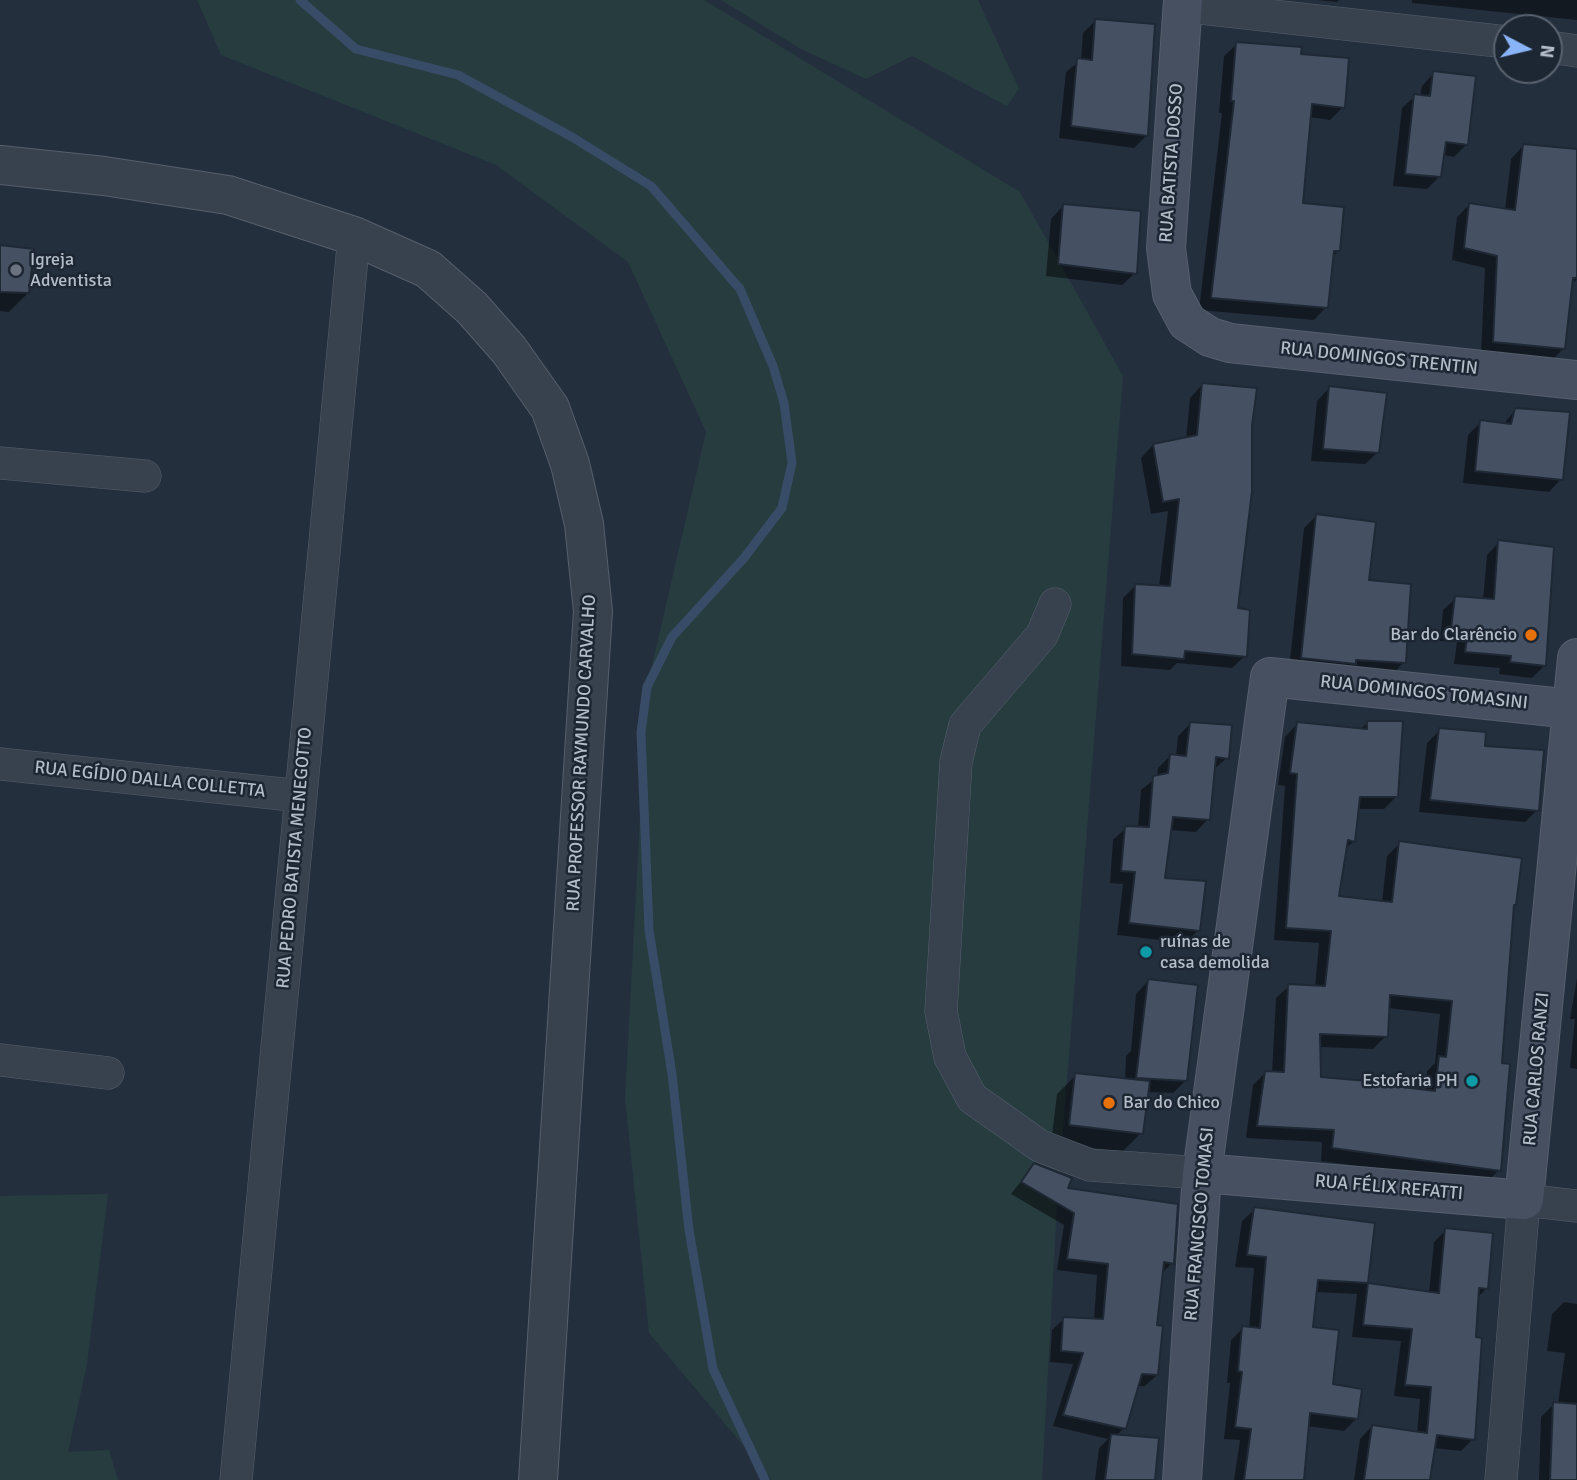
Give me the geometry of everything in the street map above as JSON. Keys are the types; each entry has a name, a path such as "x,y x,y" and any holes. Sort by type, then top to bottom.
{"main road":[{"name":"RUA BATISTA DOSSO","path":"1183,3 1166,248 1172,294 1186,322"},
{"name":"RUA DOMINGOS TRENTIN","path":"1186,322 1210,337 1230,343 1577,380"},
{"name":"RUA CARLOS RANZI","path":"1524,1200 1577,658"},
{"name":"RUA FRANCISCO TOMASI","path":"1182,1480 1202,1173 1270,677"},
{"name":"RUA DOMINGOS TOMASINI","path":"1270,677 1574,710"},
{"name":"RUA FÉLIX REFATTI","path":"1202,1173 1524,1200"}],"street":[{"path":"1183,3 1493,41"},
{"name":"RUA PROFESSOR RAYMUNDO CARVALHO","path":"0,165 104,176 228,195 354,236 428,269 472,308 509,350 550,408 570,464 584,524 593,611 538,1480"},
{"name":"RUA PEDRO BATISTA MENEGOTTO","path":"236,1480 354,236"},
{"path":"0,463 145,476"},
{"path":"1055,604 1042,635 965,725 956,762 941,1011 950,1057 972,1098 1040,1146 1090,1165 1202,1173"},
{"name":"RUA EGÍDIO DALLA COLLETTA","path":"0,764 301,796"},
{"path":"0,1060 108,1073"},
{"name":"RUA FÉLIX REFATTI","path":"1524,1200 1577,1206"},
{"name":"RUA CARLOS RANZI","path":"1501,1480 1524,1200"}],"green space":[{"path":"197,0 704,0 1020,192 1123,376 1057,1207 1042,1480 772,1480 649,1333 625,1098 647,687 706,432 628,262 496,165 221,55"},
{"path":"721,0 978,0 1019,89 1007,106 912,56 866,79 801,49"},
{"path":"108,1194 87,1364 68,1452 109,1450 118,1480 0,1480 0,1196"}],"building":[{"path":"1095,19 1155,24 1148,136 1071,126 1077,58 1092,60"},
{"path":"1236,42 1302,47 1301,54 1349,58 1345,108 1312,104 1303,203 1344,207 1340,251 1334,251 1328,308 1211,298 1234,101 1231,101"},
{"path":"1433,71 1476,76 1468,145 1446,142 1441,177 1405,174 1414,94 1430,96"},
{"path":"1523,144 1577,149 1577,278 1573,278 1565,349 1493,342 1497,256 1464,248 1469,203 1515,210"},
{"path":"1063,204 1141,211 1137,274 1058,264"},
{"name":"Igreja Adventista","path":"0,245 34,249 29,293 0,292"},
{"path":"1202,383 1257,388 1252,426 1252,491 1238,608 1250,610 1247,657 1185,651 1184,659 1132,654 1135,584 1170,586 1179,499 1163,502 1153,444 1197,435"},
{"path":"1329,386 1387,393 1379,453 1323,449"},
{"path":"1515,408 1570,412 1563,480 1475,471 1480,420 1511,424"},
{"path":"1316,514 1376,522 1369,580 1411,584 1406,663 1356,660 1356,664 1301,658"},
{"path":"1498,540 1554,547 1546,666 1510,662 1511,656 1465,652 1468,630 1451,629 1455,596 1494,599"},
{"path":"1367,721 1403,721 1398,797 1360,797 1355,842 1348,840 1339,896 1392,902 1399,841 1522,858 1514,905 1502,1063 1510,1064 1501,1171 1332,1148 1334,1130 1257,1126 1265,1071 1284,1072 1288,984 1325,986 1331,931 1286,928 1297,774 1290,773 1297,722 1367,729","holes":["1390,995 1452,1001 1446,1057 1439,1056 1435,1091 1379,1082 1321,1077 1320,1034 1388,1037"]},
{"path":"1190,722 1232,725 1229,759 1216,757 1210,820 1173,817 1165,878 1206,881 1200,931 1129,923 1135,872 1121,871 1125,826 1149,827 1153,776 1168,773 1170,754 1186,756"},
{"path":"1439,728 1486,732 1485,746 1544,750 1539,811 1430,800"},
{"path":"1148,979 1198,985 1187,1081 1136,1078"},
{"name":"Bar do Chico","path":"1075,1073 1150,1081 1143,1134 1069,1125"},
{"path":"1034,1163 1072,1178 1068,1188 1178,1204 1174,1264 1164,1262 1157,1325 1163,1326 1158,1375 1142,1374 1126,1429 1063,1415 1083,1353 1061,1351 1063,1317 1103,1319 1108,1264 1067,1259 1074,1213 1021,1182"},
{"path":"1254,1207 1375,1223 1368,1283 1318,1280 1313,1327 1339,1330 1333,1384 1362,1389 1358,1419 1310,1413 1304,1480 1244,1480 1251,1429 1235,1427 1242,1372 1238,1371 1242,1326 1260,1328 1266,1257 1247,1255"},
{"path":"1445,1228 1493,1233 1488,1289 1479,1288 1476,1337 1482,1338 1475,1440 1437,1435 1430,1480 1364,1480 1372,1425 1427,1433 1431,1387 1405,1385 1412,1329 1363,1325 1368,1283 1439,1293"},
{"path":"1553,1402 1577,1404 1577,1480 1550,1480"},
{"path":"1111,1434 1159,1438 1155,1480 1105,1480"}],"waterway":[{"path":"300,0 356,49 458,75 572,137 651,186 740,289 773,366 784,403 792,463 782,508 744,558 672,637 647,687 641,733 649,930 672,1074 689,1230 713,1369 765,1480"}],"place":[{"name":"Igreja Adventista","path":"16,270"},
{"name":"Bar do Clarêncio","path":"1531,635"},
{"name":"ruínas de casa demolida","path":"1146,952"},
{"name":"Estofaria PH","path":"1472,1081"},
{"name":"Bar do Chico","path":"1109,1103"}]}
